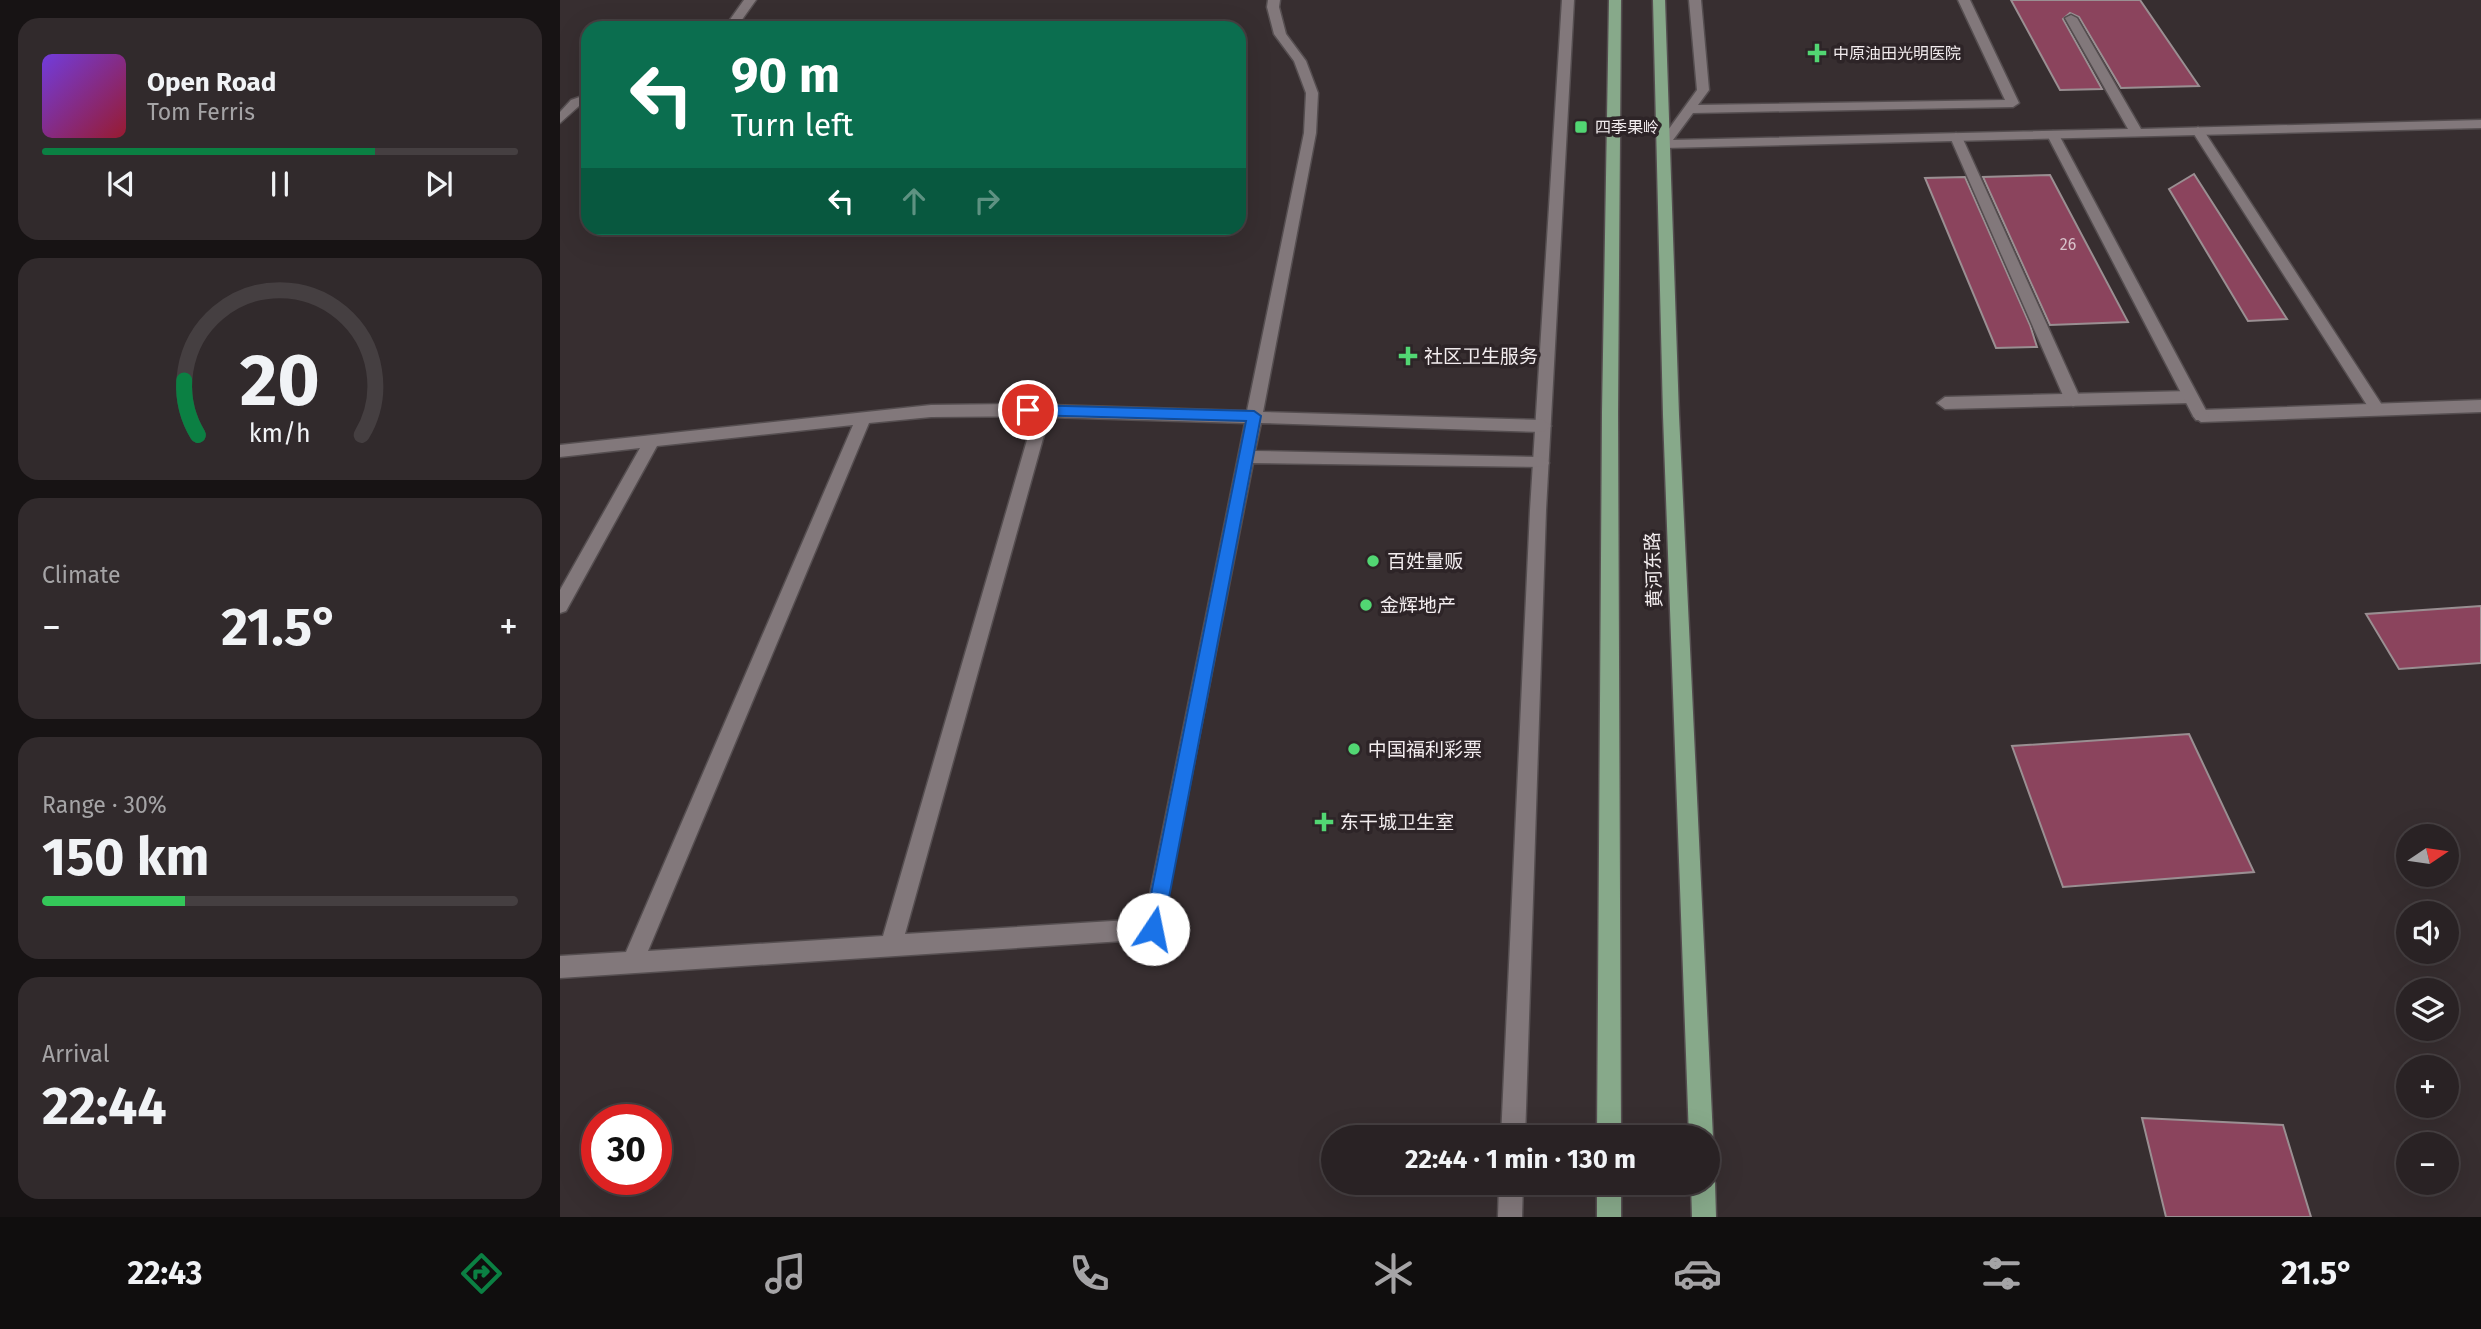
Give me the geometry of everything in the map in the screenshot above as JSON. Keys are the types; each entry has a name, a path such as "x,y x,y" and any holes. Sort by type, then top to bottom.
{"main road":[{"path":"1609,1125 1610,413 1615,0"},
{"name":"黄河东路","path":"1659,0 1671,415 1700,1125"},
{"path":"1609,1195 1609,1217"},
{"path":"1703,1195 1704,1217"}],"street":[{"path":"735,21 750,0"},
{"path":"560,967 1153,929 1310,133 1312,93 1300,61 1280,34 1273,7 1274,0"},
{"path":"1514,1125 1541,463 1568,0"},
{"path":"1664,144 1703,90 1695,0"},
{"path":"1691,109 2013,103 1964,0"},
{"path":"2071,18 2137,132"},
{"path":"560,119 575,103 581,101"},
{"path":"1664,144 2481,124"},
{"path":"2198,131 2377,409"},
{"path":"2053,135 2201,416 2481,406"},
{"path":"1956,137 2073,400"},
{"path":"1945,403 2190,397"},
{"path":"560,451 931,411 1254,416 1543,426"},
{"path":"891,946 1043,411"},
{"path":"632,963 863,419"},
{"path":"560,606 652,441"},
{"path":"1246,457 1541,463"},
{"path":"1510,1217 1511,1195"}],"building":[{"path":"2011,0 2140,0 2199,86 2121,88 2079,17 2070,13 2063,19 2102,89 2060,90"},
{"path":"2194,174 2287,319 2248,321 2169,189"},
{"path":"2050,175 2128,322 2050,325 1983,177"},
{"path":"1965,177 2030,325 2037,347 1996,348 1925,178"},
{"path":"2481,606 2481,663 2399,669 2366,614"},
{"path":"2189,734 2254,872 2063,887 2012,746"},
{"path":"2142,1118 2283,1125 2311,1217 2166,1217"}],"place":[{"name":"中原油田光明医院","path":"1817,53"},
{"name":"四季果岭","path":"1581,127"},
{"name":"社区卫生服务","path":"1408,356"},
{"name":"百姓量贩","path":"1373,561"},
{"name":"金辉地产","path":"1366,605"},
{"name":"中国福利彩票","path":"1354,749"},
{"name":"东干城卫生室","path":"1324,822"}],"route":[{"path":"1028,410 1254,416 1153,929"}]}
